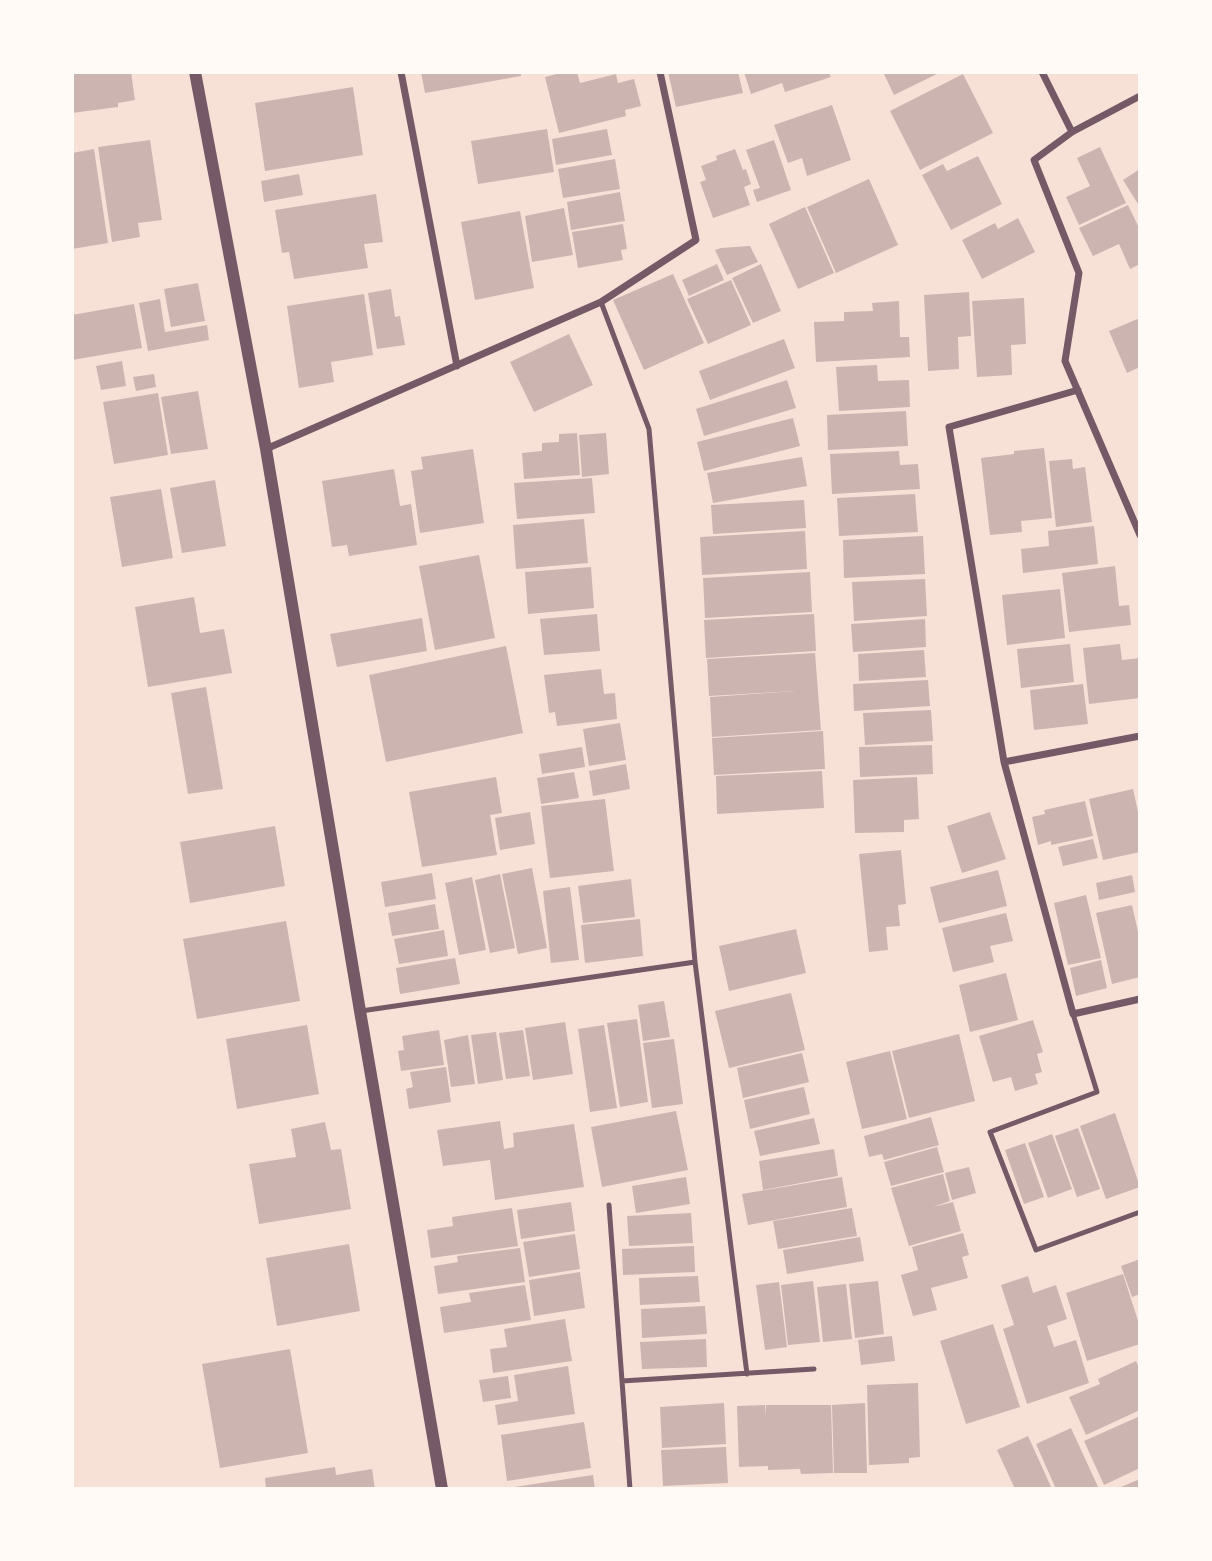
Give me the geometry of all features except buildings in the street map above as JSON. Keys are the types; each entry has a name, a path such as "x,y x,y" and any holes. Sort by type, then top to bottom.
{"street":[{"path":"195,72 267,449 442,1489"},
{"path":"401,72 457,366"},
{"path":"267,449 601,302 696,240 660,72"},
{"path":"1042,72 1072,132"},
{"path":"1140,96 1072,132 1034,160 1079,274 1065,361 1140,535"},
{"path":"1078,390 950,427 1004,762 1073,1014 1140,999"},
{"path":"1004,762 1140,736"}],"lane":[{"path":"601,302 649,429 695,962 747,1374"},
{"path":"360,1011 695,962"},
{"path":"1073,1014 1097,1092 990,1132 1035,1250 1140,1212"},
{"path":"609,1205 629,1489"},
{"path":"622,1381 814,1369"}]}
